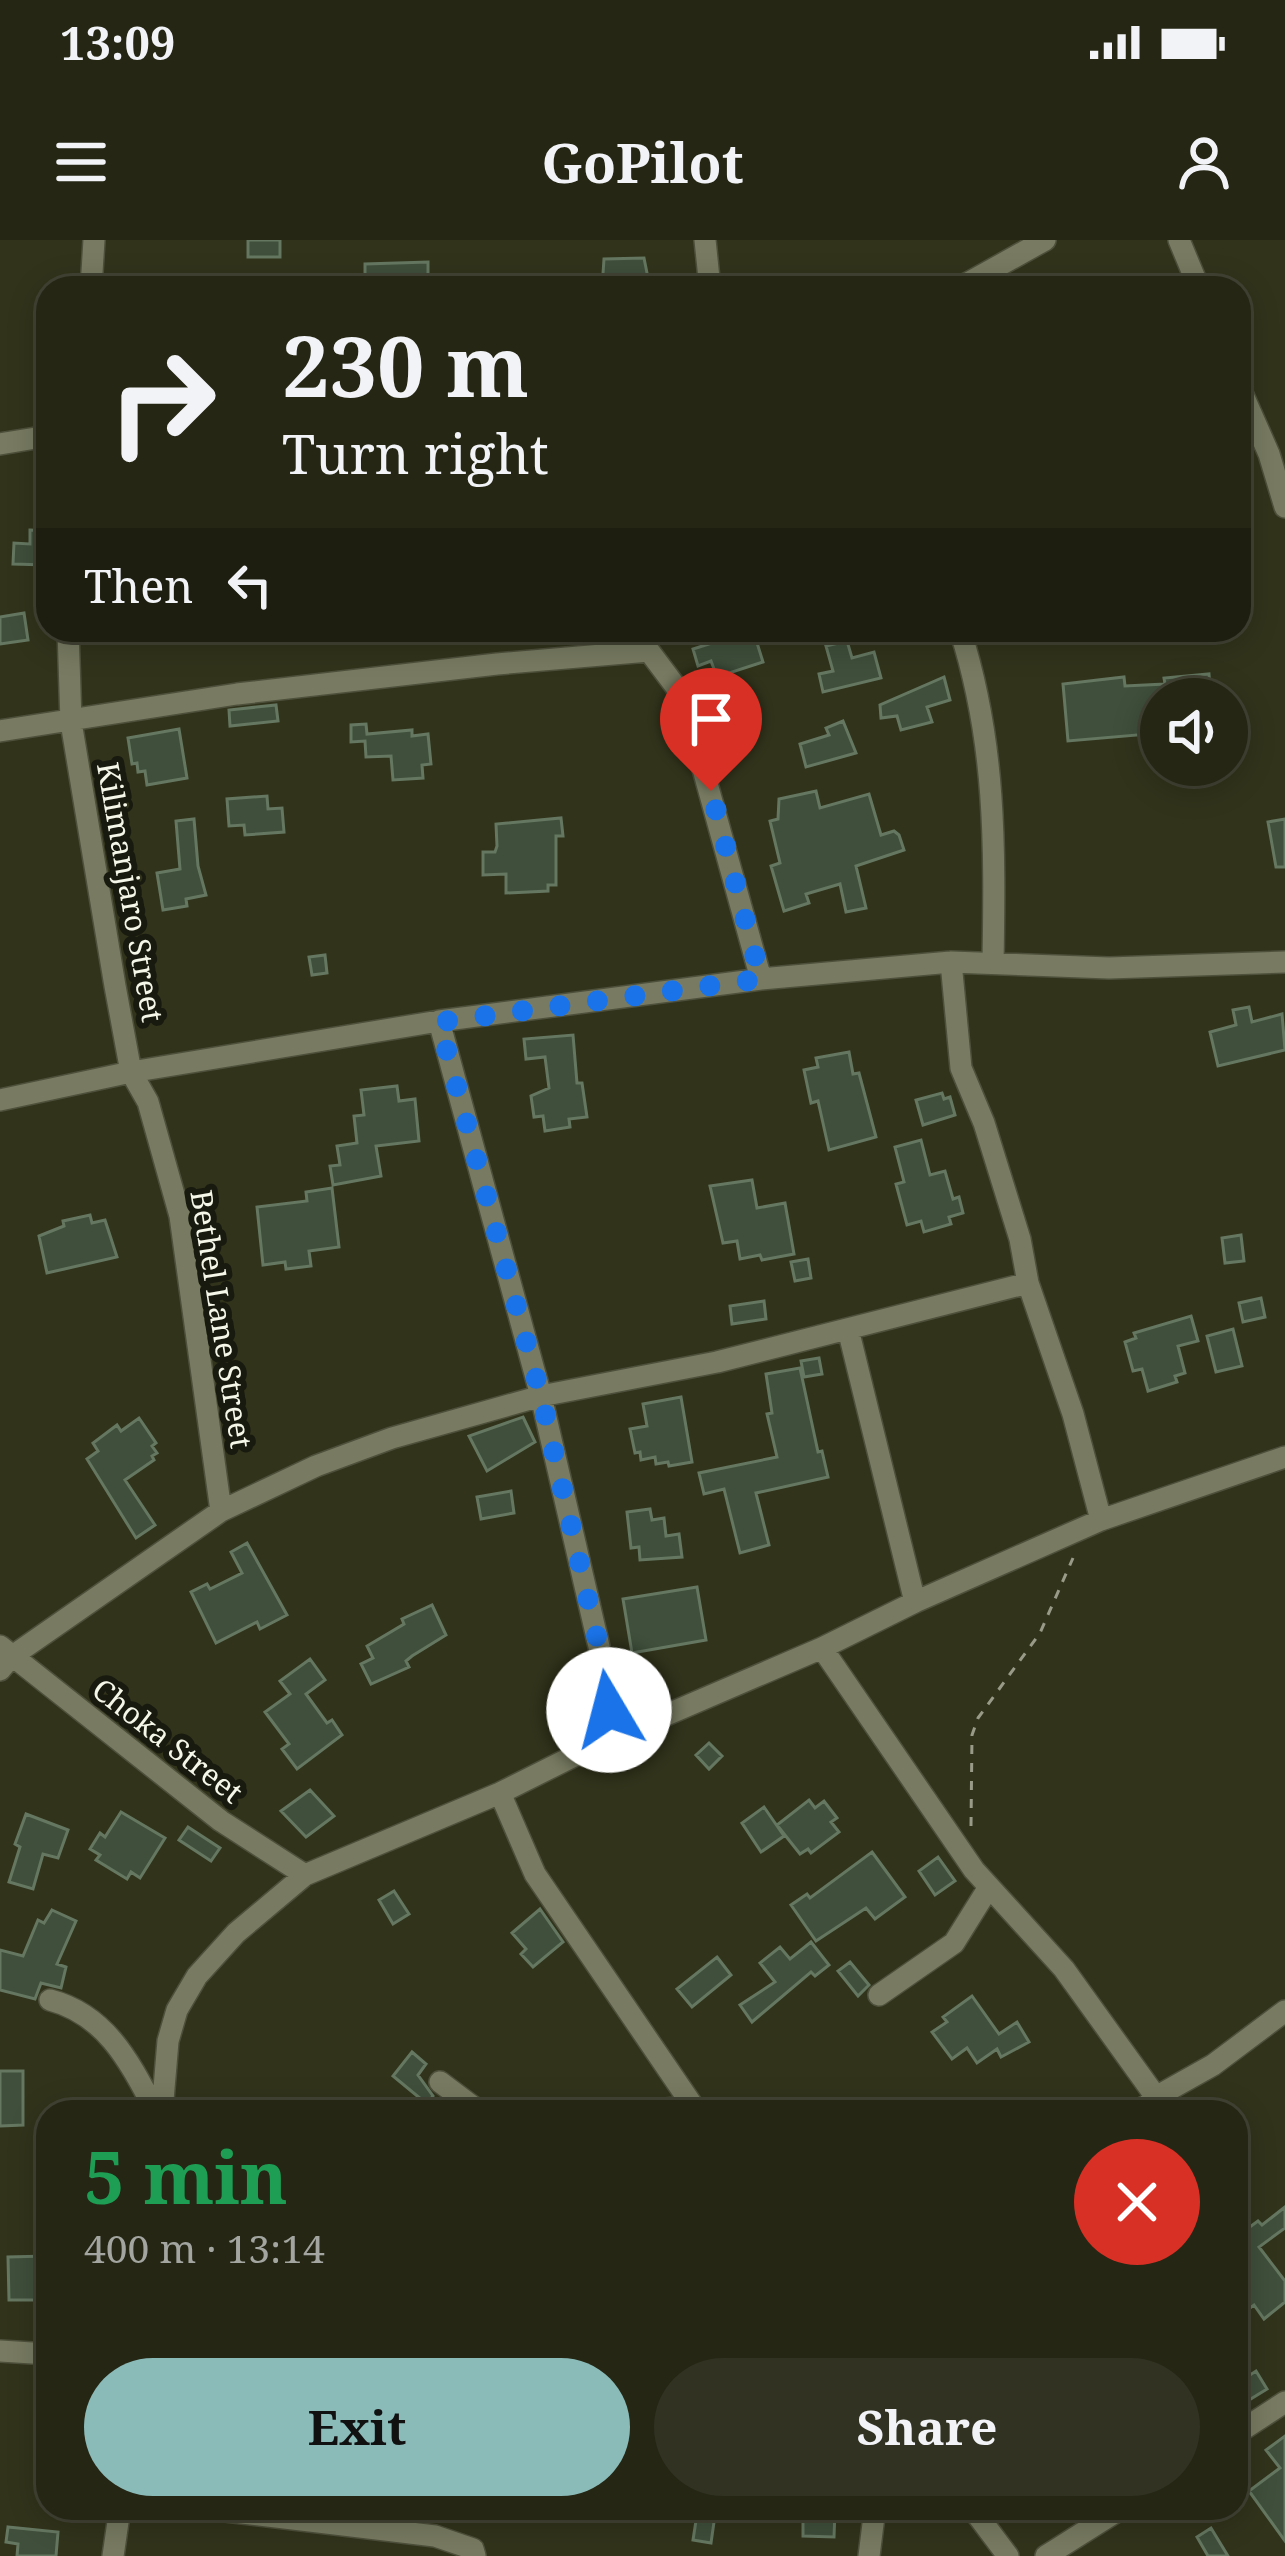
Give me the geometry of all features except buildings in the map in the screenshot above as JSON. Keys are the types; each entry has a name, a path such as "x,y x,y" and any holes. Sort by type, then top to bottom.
{"street":[{"path":"92,276 94,240"},
{"path":"705,240 709,276"},
{"path":"980,276 1045,240"},
{"path":"1179,240 1194,276"},
{"path":"1251,415 1284,493"},
{"path":"0,444 36,438"},
{"name":"Kilimanjaro Street","path":"68,642 71,722 131,1072"},
{"path":"0,731 237,694 640,642"},
{"path":"648,642 676,687 690,722 761,979"},
{"path":"963,642 988,745 995,814 993,963"},
{"path":"0,1100 131,1072 439,1022 761,979 951,962 1108,968 1285,962"},
{"path":"951,962 962,1068 1008,1200 1028,1283 1101,1520"},
{"path":"439,1022 541,1396 610,1694 609,1710 594,1746"},
{"name":"Bethel Lane Street","path":"131,1072 148,1102 180,1216 221,1511"},
{"path":"4,1658 221,1511 316,1466 392,1438 541,1396 717,1362 1028,1283"},
{"path":"848,1329 915,1602"},
{"path":"160,2100 167,2041 196,1976 236,1933 304,1875 500,1793 594,1746 1101,1520 1285,1457"},
{"path":"822,1648 982,1879 1064,1969 1146,2100"},
{"name":"Choka Street","path":"4,1658 221,1821 304,1875"},
{"path":"610,1694 653,1720"},
{"path":"500,1793 535,1874 689,2100"},
{"path":"879,1995 954,1942 982,1879"},
{"path":"50,2000 72,2006 101,2024 152,2100"},
{"path":"1155,2100 1214,2065 1285,2011"},
{"path":"440,2082 464,2100"},
{"path":"0,2351 36,2353"},
{"path":"1248,2426 1285,2402"},
{"path":"113,2556 118,2520"},
{"path":"301,2520 435,2536 472,2549 475,2556"},
{"path":"869,2556 874,2520"},
{"path":"981,2520 1008,2556"},
{"path":"1046,2556 1103,2520"}],"path":[{"path":"982,1879 970,1822 972,1735 978,1718 1040,1633 1071,1565 1080,1532"}],"route":[{"path":"609,1710 610,1694 541,1396 439,1022 761,979 711,791"}]}
